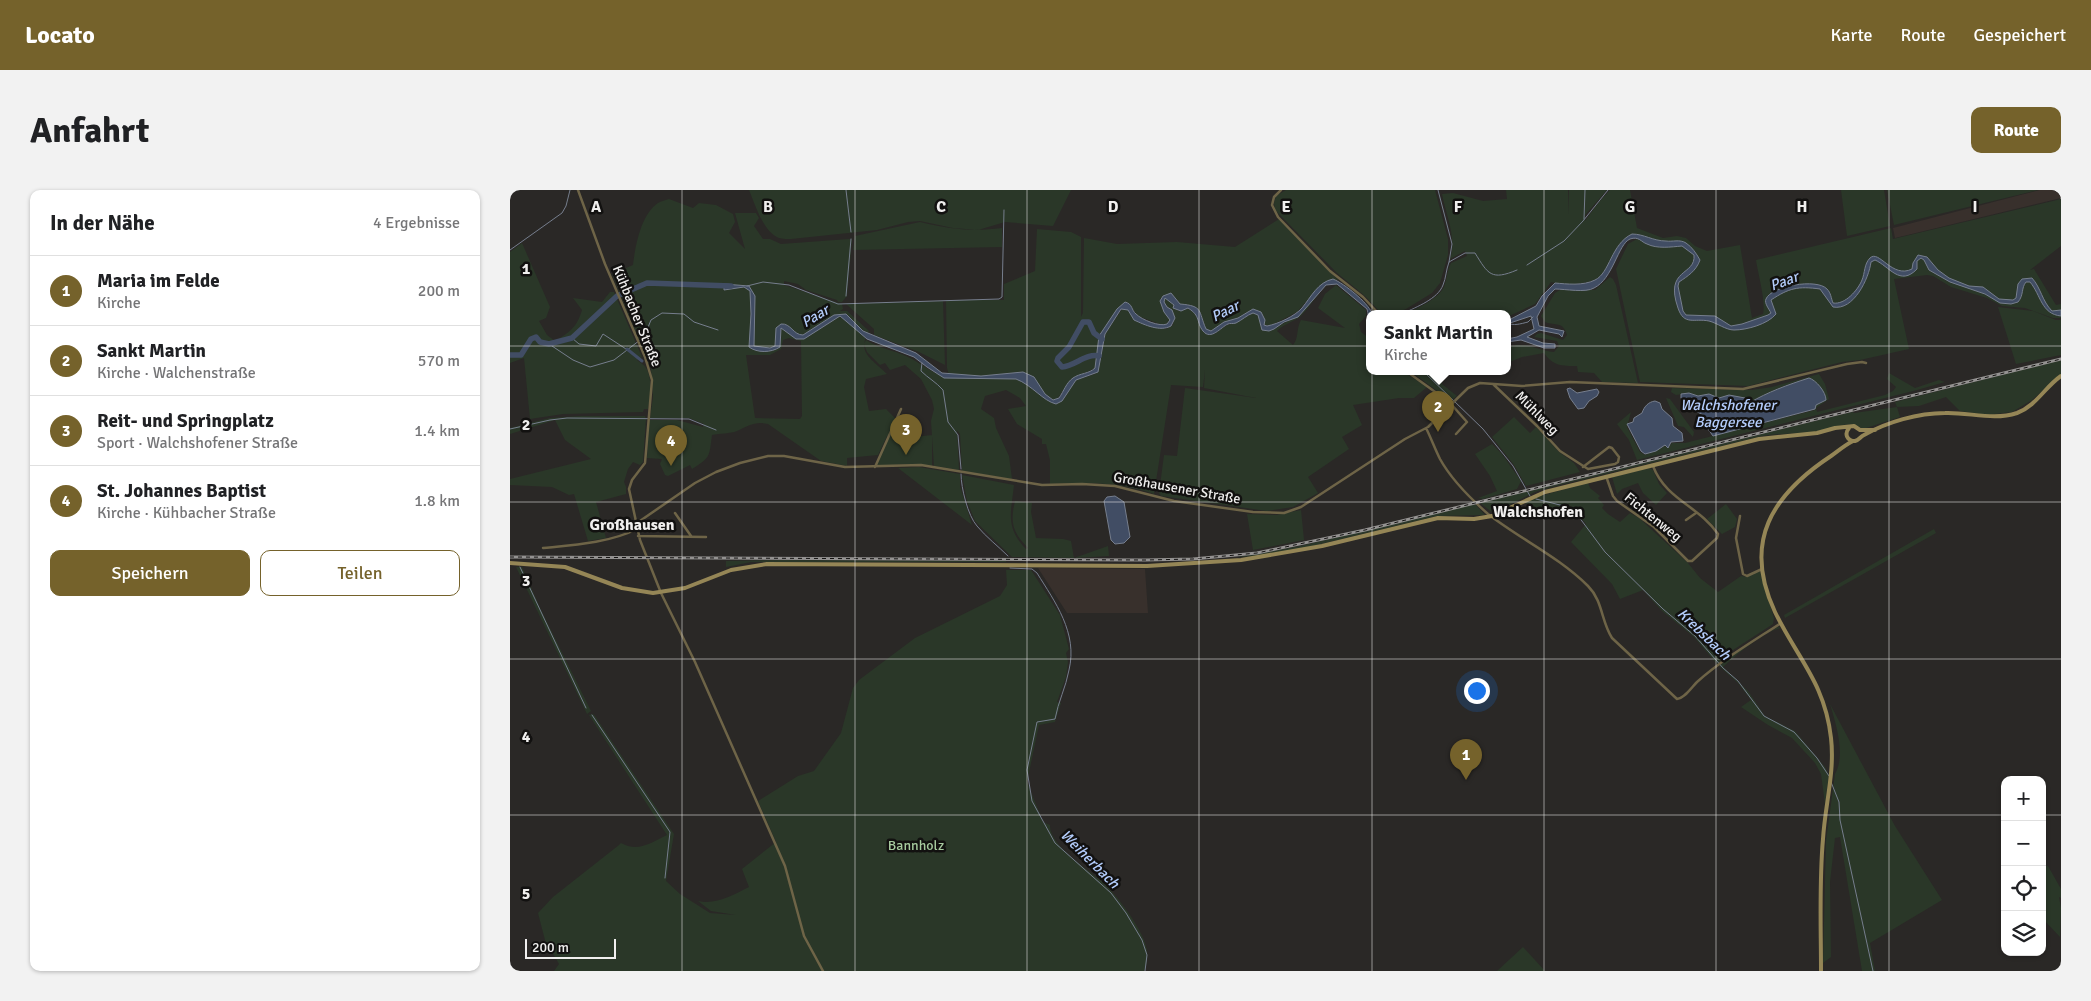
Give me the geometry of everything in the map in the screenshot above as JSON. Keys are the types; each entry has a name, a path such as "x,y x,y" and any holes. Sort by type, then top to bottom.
{"street":[{"name":"Kühbacher Straße","path":"578,190 652,380 645,463 632,480 629,489 638,536 660,593 695,662 776,843 785,866 804,936 823,971"},
{"path":"1281,190 1274,197 1272,205 1278,217 1330,271 1363,297 1375,310"},
{"path":"1781,623 1735,653 1679,700 1675,698 1612,638 1600,603 1587,585 1538,547 1492,516 1453,477 1442,462 1426,428 1451,404 1476,384 1522,386 1570,382 1743,389 1847,364 1866,363"},
{"path":"1412,375 1445,398 1467,422 1456,434"},
{"path":"1821,971 1822,842 1830,789 1831,738 1823,700 1807,666 1781,623 1768,594 1762,569 1764,534 1778,504 1789,488 1803,475 1852,441 1858,441 1861,436 1912,417 1927,414 1952,413 1993,417 2011,414 2028,407 2061,376"},
{"name":"Mühlweg","path":"1493,384 1560,451 1583,467"},
{"path":"874,467 901,409"},
{"path":"510,563 565,567 622,588 660,593 685,588 731,570 767,564 1146,566 1215,562 1300,550 1438,518 1474,519 1492,516 1536,496 1606,476 1765,438 1817,433 1837,428 1856,427 1860,430 1875,430"},
{"name":"Großhausener Straße","path":"636,523 695,483 716,472 740,463 768,456 799,457 845,467 921,465 1051,485 1115,486 1174,501 1252,512 1284,513 1301,507 1405,438 1426,428"},
{"path":"1837,428 1852,441"},
{"path":"1838,451 1849,428"},
{"path":"1422,430 1429,436"},
{"path":"1860,430 1861,436"},
{"path":"1610,447 1619,457 1618,462 1615,464 1590,470 1583,467 1610,447"},
{"path":"1653,465 1663,485 1677,499 1696,512 1686,520"},
{"name":"Fichtenweg","path":"1606,476 1613,496 1617,501 1648,523 1688,561 1692,561 1718,536 1701,515 1696,512"},
{"path":"675,513 691,536"},
{"path":"635,516 643,519"},
{"path":"1740,516 1736,538 1742,574 1747,576 1762,569"},
{"path":"543,548 608,539 625,535 637,529"},
{"path":"638,536 706,537"}],"shaded area":[{"path":"2040,190 2061,190 2061,198 1895,238 1893,228"},
{"path":"1038,568 1145,569 1148,613 1067,613"}],"green space":[{"path":"749,190 1071,190 1053,226 1005,222 978,230 953,228 920,221 877,230 791,239 779,238 768,230 760,217"},
{"path":"1286,190 1435,190 1448,239 1448,255 1440,283 1432,293 1406,309 1378,310 1365,296 1337,273 1275,210 1276,196"},
{"path":"1506,190 1568,190 1568,215 1569,190 1607,190 1585,215 1585,221 1610,190 1630,190 1637,228 1663,238 1677,236 1686,238 1695,246 1707,251 1740,245 1752,318 1763,314 1764,309 1756,260 1891,228 1893,239 2061,199 2061,246 2030,270 2034,269 2056,305 2061,304 2061,318 2053,318 2025,308 2002,306 1987,298 1951,287 1933,276 1894,279 1909,349 1842,362 1748,386 1640,382 1616,269 1628,244 1637,239 1638,235 1632,234 1600,277 1589,282 1576,284 1551,282 1535,304 1511,315 1511,310 1413,310 1427,303 1441,291 1451,263 1467,256 1465,251 1450,259 1452,235 1442,194 1453,193 1483,201 1507,199"},
{"path":"1841,190 1884,190 1890,226 1847,236"},
{"path":"1887,190 2038,190 1894,225"},
{"path":"669,199 693,208 699,203 716,205 733,214 735,222 729,233 745,249 735,213 756,213 759,218 754,226 763,239 770,239 781,244 852,240 847,296 842,302 806,290 798,284 784,281 784,285 842,304 843,309 840,311 847,311 869,331 865,339 865,350 871,360 887,374 866,379 864,387 869,411 886,409 901,424 905,438 932,435 932,466 911,464 877,466 876,463 887,436 878,455 847,458 847,466 821,461 768,424 763,423 734,432 712,435 708,456 703,462 692,469 690,465 668,476 665,475 660,464 662,459 647,458 649,420 677,420 703,427 704,424 689,418 650,418 653,397 651,369 612,274 633,265 637,240 647,215 658,203","holes":["789,338 801,341 802,416 800,419 755,418 746,355 770,355 781,349 783,340"]},
{"path":"1279,219 1338,280 1329,280 1318,288 1297,312 1272,325 1265,326 1263,315 1251,310 1238,318 1224,322 1211,331 1206,329 1197,308 1180,304 1173,295 1161,298 1160,301 1170,319 1165,326 1138,316 1127,302 1112,316 1099,336 1095,368 1071,380 1057,399 1053,400 1045,394 1034,377 1023,372 981,376 949,375 947,368 946,300 1004,300 1004,284 1035,271 1037,229 1071,232 1081,237 1081,317 1083,313 1084,238 1117,244 1177,242 1235,247"},
{"path":"920,222 961,229 1002,228 1002,247 853,250 855,236"},
{"path":"522,243 550,307 546,318 539,321 547,335 555,341 565,335 578,321 582,310 573,298 602,302 610,292 614,292 642,357 637,360 644,366 650,377 648,409 644,409 643,412 563,414 530,419 524,358 510,363 510,252"},
{"path":"1610,277 1616,285 1638,383 1602,382 1594,373 1578,372 1577,366 1554,363 1544,353 1522,357 1511,361 1511,346 1525,345 1554,352 1559,346 1557,341 1534,337 1541,333 1563,340 1567,335 1561,326 1545,322 1541,316 1555,293 1560,290 1595,290"},
{"path":"1328,284 1301,316 1277,331 1293,345 1301,320 1345,328 1318,308 1325,294 1336,285 1366,310 1366,316 1359,324 1361,332 1366,336 1366,375 1408,375 1427,387 1414,398 1399,398 1353,405 1362,425 1342,437 1349,449 1308,477 1318,493 1293,507 1267,511 1161,496 1159,493 1164,455 1177,456 1185,388 1256,398 1204,388 1205,370 1203,387 1171,385 1154,494 1116,485 1050,484 1050,460 1046,444 1042,444 1042,439 1017,424 1008,409 1026,406 1020,398 1006,390 985,396 981,409 994,418 996,428 1009,456 1012,479 962,471 960,434 957,430 959,470 934,466 931,421 934,409 932,400 921,379 905,365 890,370 885,363 880,365 867,352 864,344 866,340 901,354 949,378 1016,379 1056,404 1062,401 1076,380 1095,374 1101,359 1105,334 1122,309 1128,310 1134,320 1166,329 1173,325 1174,316 1164,302 1165,298 1173,303 1174,308 1179,311 1188,308 1191,310 1197,316 1201,327 1214,334 1227,325 1235,323 1253,313 1258,315 1261,326 1269,331 1301,314 1319,291"},
{"path":"943,301 945,365 919,352 874,335 874,329 846,304"},
{"path":"1998,307 2033,311 2056,320 2061,320 2061,355 2016,364"},
{"path":"2061,360 2061,374 2032,400 2012,412 1986,415 1960,411 1946,397 1919,406 1897,407 1895,402"},
{"path":"1889,373 1915,388 1939,380 1945,382 1637,460 1629,440 1617,424 1631,412 1627,427 1640,452 1645,455 1665,446 1668,448 1672,443 1685,443 1815,410 1815,405 1823,402 1818,387 1809,378 1763,395 1749,403 1729,395 1719,398 1709,394 1698,396 1689,393 1676,395 1671,392 1672,388 1752,390 1772,387 1819,374 1825,384 1829,399 1816,408 1817,412 1885,395 1893,391 1896,387 1887,379"},
{"path":"1415,375 1439,375 1442,384 1457,396 1451,401"},
{"path":"1666,398 1670,399 1694,432 1693,437 1684,427 1678,426"},
{"path":"1897,407 1900,417 1863,429 1858,426 1846,425 1814,432 1758,437 1543,489 1493,513 1480,503 1852,412"},
{"path":"645,416 646,419 643,462 640,465 633,462 628,469 624,482 626,494 596,502 606,538 588,541 574,494 569,495 552,487 510,485 510,479 591,459 565,440 555,420 510,434 510,428 550,418"},
{"path":"1514,417 1530,433 1536,427 1559,452 1574,463 1580,472 1526,486 1514,465 1492,437"},
{"path":"1492,444 1502,454 1521,481 1517,489 1483,499 1478,498 1497,491 1490,476 1475,454"},
{"path":"919,467 960,474 960,486 972,525 898,468"},
{"path":"1650,468 1653,470 1659,484 1667,493 1656,505 1643,493 1638,483 1622,489 1617,494 1612,477"},
{"path":"962,475 1014,485 1011,519 1019,541 1026,549 1028,548 1019,537 1014,526 1015,501 1032,503 1031,512 1036,538 1071,541 1074,558 1012,557 975,521 967,501"},
{"path":"1588,483 1590,488 1600,496 1598,498 1604,505 1602,508 1608,514 1620,522 1630,513 1639,518 1688,563 1700,578 1718,592 1741,576 1747,577 1760,571 1774,618 1773,624 1733,650 1717,664 1694,637 1662,611 1643,590 1620,599 1612,584 1571,542 1586,524 1572,507 1565,504 1555,518 1525,503 1540,496"},
{"path":"1475,504 1485,515 1437,516 1300,549 1266,555 1236,557 1300,546"},
{"path":"1726,504 1737,519 1735,527 1722,534 1707,519"},
{"path":"1301,510 1304,540 1253,550 1247,514 1276,515"},
{"path":"1934,529 1936,533 1785,618 1784,615"},
{"path":"1108,546 1109,556 1074,558"},
{"path":"726,561 1006,562 751,562 726,567"},
{"path":"516,567 522,567 591,711 587,714"},
{"name":"Bannholz","path":"1006,570 1031,570 1060,615 1069,649 1066,653 1068,662 1066,677 1057,702 1061,703 1055,722 1039,725 1027,782 1043,822 1050,825 1056,841 1072,858 1106,885 1135,922 1147,949 1144,971 554,971 559,964 545,940 538,913 553,897 621,843 627,846 639,847 667,835 589,715 593,714 595,716 674,834 666,881 680,894 710,913 736,915 711,911 698,901 711,902 731,896 749,887 742,869 776,842 758,801 798,776 814,771 841,733 853,688 859,680 915,638 1000,596 1007,585"},
{"path":"1758,639 1723,667 1748,691 1765,716 1795,731 1825,767 1829,775 1825,804 1821,774 1815,763 1792,738 1741,707 1751,700 1738,683 1719,666 1736,652"},
{"path":"1830,704 1895,826 1942,900 1870,943 1875,971 1862,971 1840,837 1835,838 1830,882 1831,957 1823,963 1826,841 1835,774 1840,758 1839,739"},
{"path":"2046,866 2048,866 2061,889 2061,898 2059,897 2061,908 2060,937 2046,922"},
{"path":"1523,947 1545,971 1497,971"}],"water":[{"path":"1632,234 1661,241 1681,241 1690,246 1700,260 1694,270 1679,282 1678,286 1683,311 1686,315 1715,316 1731,326 1771,313 1766,304 1766,299 1776,290 1785,287 1805,284 1822,286 1827,289 1833,303 1842,302 1857,288 1862,280 1867,263 1874,256 1892,268 1905,271 1912,269 1918,255 1927,257 1938,270 1949,278 1969,286 1983,287 1999,299 2013,300 2016,298 2018,284 2022,279 2032,278 2052,311 2061,310 2061,316 2049,312 2045,308 2030,282 2024,284 2018,302 2011,304 2000,303 1985,294 1950,282 1929,270 1921,258 1917,261 1917,269 1905,276 1895,274 1875,260 1871,262 1864,284 1859,292 1848,304 1841,307 1833,307 1820,289 1794,289 1771,300 1776,314 1768,321 1751,328 1731,330 1709,321 1686,319 1680,314 1675,295 1675,286 1677,279 1690,267 1694,255 1682,246 1655,247 1633,238 1626,242 1601,284 1581,291 1555,289 1548,296 1537,317 1539,326 1564,331 1562,337 1559,334 1539,330 1527,337 1543,343 1555,344 1555,348 1544,348 1521,340 1511,341 1511,338 1534,329 1531,316 1511,323 1511,319 1536,306 1542,296 1555,283 1580,284 1595,280 1604,271 1619,244"},
{"path":"1333,279 1343,285 1355,294 1370,310 1367,310 1337,284 1326,285 1298,317 1284,322 1269,331 1262,330 1258,315 1253,313 1209,335 1203,331 1197,316 1192,311 1188,308 1181,311 1173,308 1174,305 1165,298 1164,302 1172,310 1175,318 1171,326 1167,328 1148,326 1134,320 1128,310 1121,309 1105,334 1098,372 1076,380 1062,401 1056,404 1016,379 944,378 914,357 867,339 840,316 804,339 796,339 781,328 780,347 768,351 756,350 749,347 750,291 744,287 724,290 724,284 749,286 755,296 754,346 770,348 775,346 776,328 781,324 787,325 803,335 834,315 846,314 863,331 916,353 942,373 981,376 1023,372 1034,377 1045,394 1053,400 1059,398 1073,378 1095,368 1099,336 1117,309 1125,302 1142,319 1164,325 1170,320 1164,312 1160,301 1163,296 1171,293 1180,304 1197,308 1206,329 1211,331 1224,322 1238,318 1253,309 1261,312 1265,320 1264,325 1267,326 1281,322 1295,314 1323,283"},
{"name":"Walchshofener Baggersee","path":"1809,378 1815,381 1826,397 1826,400 1816,405 1815,409 1713,436 1703,422 1705,416 1688,407 1681,398 1681,394 1689,393 1698,396 1709,394 1719,398 1729,395 1745,398 1749,403 1763,395"},
{"path":"1570,388 1577,393 1597,389 1599,392 1584,408 1578,409 1570,398 1567,389"},
{"path":"1650,402 1660,403 1662,409 1672,418 1673,426 1682,433 1683,441 1671,442 1668,448 1665,445 1656,451 1645,454 1641,451 1627,424 1633,422 1634,418 1642,413"},
{"path":"1115,496 1124,502 1130,537 1124,543 1115,544 1111,540 1104,501 1107,497"}],"waterway":[{"path":"510,250 562,213 570,190"},
{"path":"846,190 851,232"},
{"path":"1438,190 1452,244 1449,262"},
{"path":"1584,219 1585,190"},
{"path":"1527,265 1564,241 1608,190"},
{"path":"747,286 763,282 789,285 838,304 999,299 1002,297 1004,210"},
{"path":"846,296 851,239"},
{"path":"1410,310 1426,302 1440,290 1449,262 1465,253 1475,253 1483,266 1491,274 1501,275 1517,270"},
{"name":"Paar","path":"510,355 521,355 531,339 536,337 540,342 549,344 572,338 617,296 647,283 731,286"},
{"path":"549,344 573,360 590,367 614,360 644,337 651,320 662,313 684,314 694,322 718,330"},
{"path":"1511,324 1528,322 1533,317"},
{"name":"Paar","path":"1099,356 1090,356 1062,367 1057,361 1069,347 1083,322 1089,322 1094,333 1102,339"},
{"path":"572,338 579,344 596,346 603,334 626,349"},
{"path":"627,349 642,361"},
{"name":"Weiherbach","path":"922,363 921,371 943,390 948,422 958,435 961,469"},
{"name":"Krebsbach","path":"1427,375 1483,429 1513,466 1530,496"},
{"path":"510,429 567,418 689,419 716,430"},
{"name":"Weiherbach","path":"961,474 962,487 971,516 984,534 1008,556"},
{"name":"Krebsbach","path":"1536,499 1564,506 1576,513 1605,552 1663,609 1695,636 1723,668 1738,681 1764,716 1794,732 1817,758 1829,776"},
{"path":"520,567 586,708"},
{"name":"Weiherbach","path":"1010,568 1032,569 1037,573 1063,618 1070,643 1069,670 1055,719 1037,722 1027,770 1032,801 1055,843 1111,893 1126,913 1142,940 1147,955 1145,971"},
{"path":"592,715 670,832 665,878"},
{"name":"Krebsbach","path":"1831,782 1839,802 1840,820 1873,971"}],"railway":[{"path":"510,557 1145,560 1193,559 1257,553 1365,530 2061,359"}],"place":[{"name":"Sankt Martin","path":"1438,432"},
{"name":"Reit- und Springplatz","path":"906,455"},
{"name":"St. Johannes Baptist","path":"671,466"},
{"name":"Maria im Felde","path":"1466,780"}],"district":[{"name":"Walchshofen","path":"1538,512"},
{"name":"Großhausen","path":"632,525"}]}
